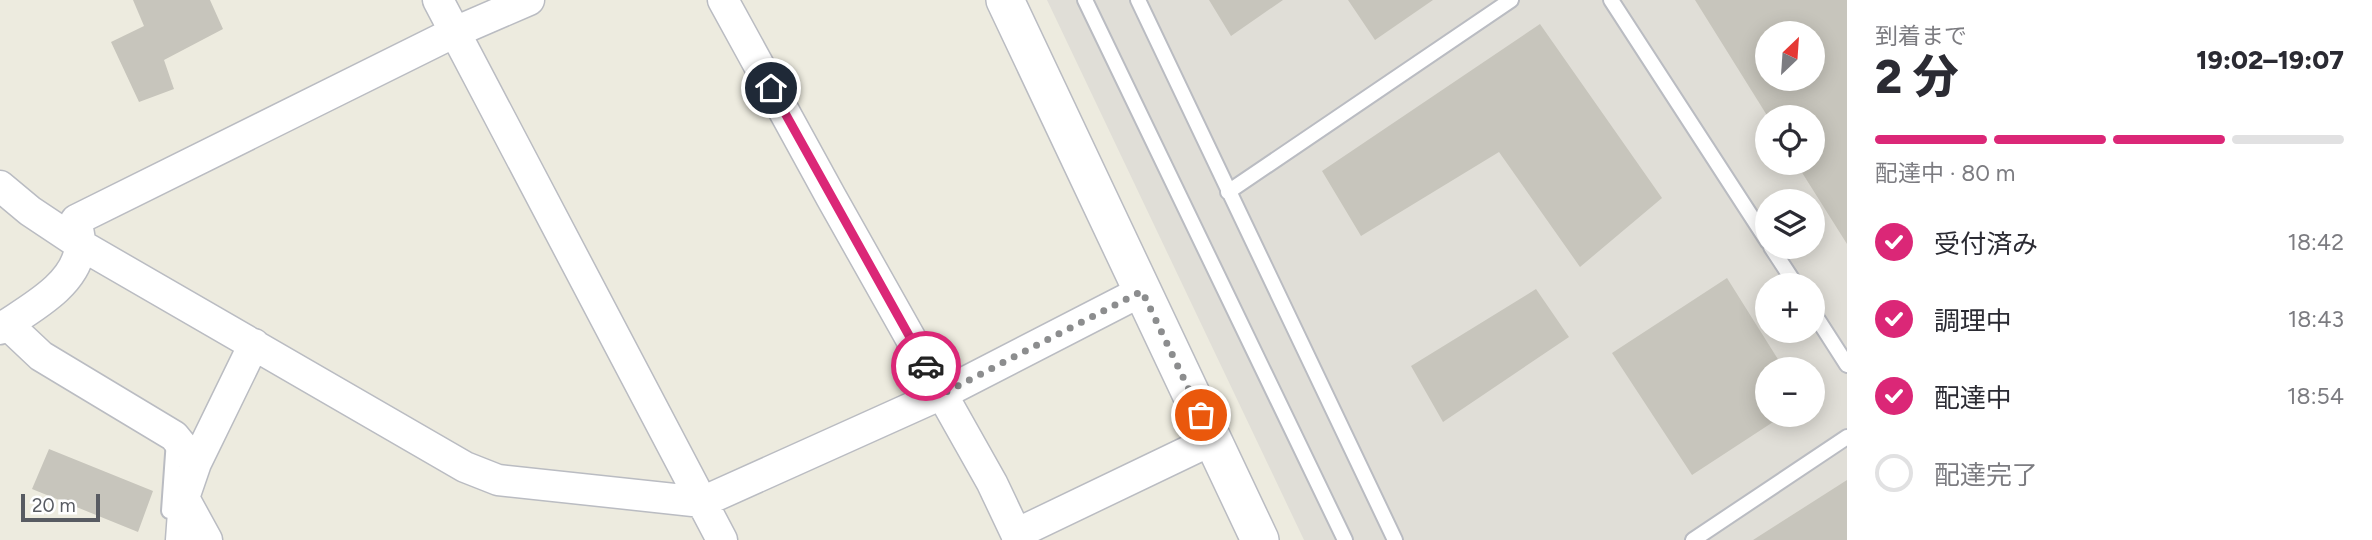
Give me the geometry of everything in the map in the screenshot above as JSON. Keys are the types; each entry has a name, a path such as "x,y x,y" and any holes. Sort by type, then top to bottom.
{"street":[{"path":"438,0 722,540"},
{"path":"196,463 174,436 41,356 4,327 57,288 75,268 81,245 76,220 455,32 528,0"},
{"path":"723,0 992,483 1018,537 1212,440"},
{"path":"1005,0 1260,540"},
{"path":"0,186 30,211 81,245 465,467 498,480 702,502 942,394 1142,291"},
{"path":"181,540 184,498 196,463 254,344"},
{"path":"184,498 206,540"}],"lane":[{"path":"1085,0 1345,540"},
{"path":"1138,0 1395,540"},
{"path":"1228,192 1511,0"},
{"path":"1611,0 1755,222"},
{"path":"1825,331 1847,365"},
{"path":"167,540 174,436"},
{"path":"1693,540 1847,437"}],"shaded area":[{"path":"1047,0 1847,0 1847,540 1304,540"}],"building":[{"path":"133,0 210,0 223,29 164,60 174,89 139,102 111,42 144,26"},
{"path":"1209,0 1283,0 1231,36"},
{"path":"1348,0 1433,0 1375,40"},
{"path":"1695,0 1847,0 1847,244 1825,209 1825,189 1812,189 1804,175 1825,175 1825,105 1761,105"},
{"path":"1540,24 1662,198 1580,267 1499,152 1361,236 1322,171"},
{"path":"1727,278 1755,323 1755,343 1768,343 1776,357 1755,357 1755,427 1766,427 1692,475 1612,353"},
{"path":"1536,289 1569,337 1443,422 1411,366"},
{"path":"49,449 153,491 138,532 32,489"},
{"path":"1847,480 1847,540 1753,540"}],"way so far":[{"path":"926,366 942,394 1142,291 1201,415"}],"route":[{"path":"771,88 926,366"}]}
